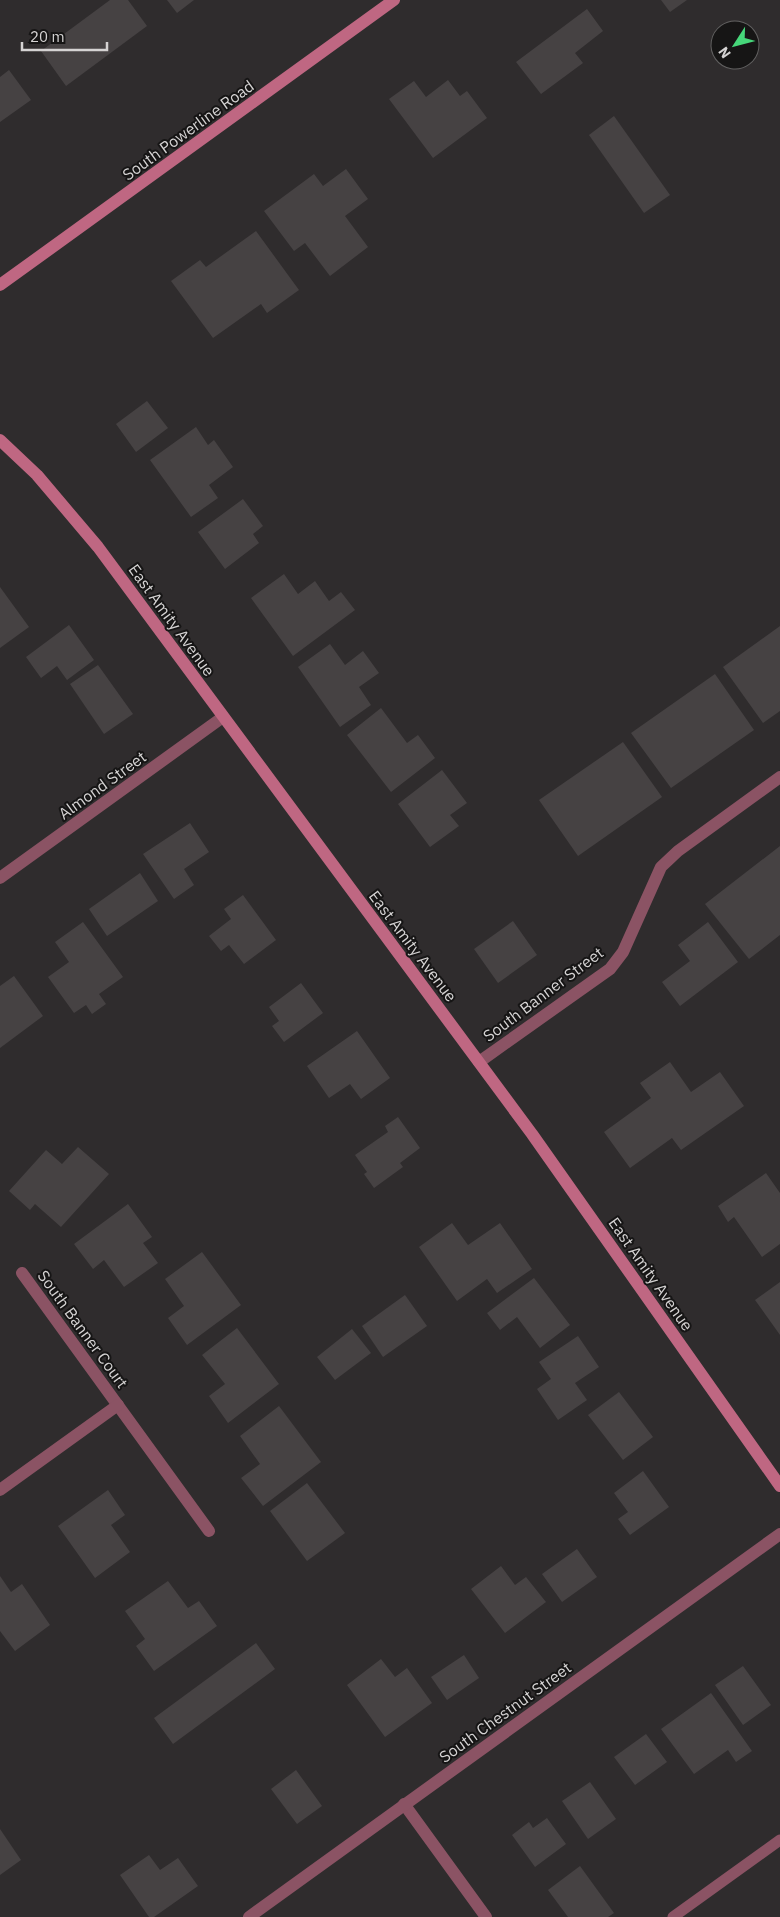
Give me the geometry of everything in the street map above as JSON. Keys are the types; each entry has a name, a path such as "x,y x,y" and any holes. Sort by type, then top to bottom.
{"main road":[{"name":"South Powerline Road","path":"0,285 394,0"},
{"name":"East Amity Avenue","path":"0,440 37,476 98,547 222,718 532,1134 780,1486"}],"street":[{"name":"Almond Street","path":"0,878 222,718"},
{"name":"South Banner Street","path":"479,1062 610,969 623,952 661,867 678,851 780,777"},
{"name":"South Banner Court","path":"22,1273 209,1531"},
{"name":"South Banner Court","path":"0,1490 118,1405"},
{"name":"South Chestnut Street","path":"249,1917 780,1534"},
{"path":"404,1804 486,1917"}],"lane":[{"path":"673,1917 780,1840"}],"building":[{"path":"110,0 128,0 147,26 66,86 41,51"},
{"path":"167,0 194,0 177,13"},
{"path":"661,0 687,0 670,12"},
{"path":"587,9 603,31 575,53 583,63 541,94 516,62"},
{"path":"9,70 31,100 0,122 0,77"},
{"path":"448,80 460,96 467,91 487,118 433,158 389,99 414,81 426,97"},
{"path":"614,116 670,195 644,213 589,135"},
{"path":"346,169 368,199 345,216 368,247 330,276 305,243 294,251 264,211 314,174 323,186"},
{"path":"256,231 299,290 267,313 261,304 213,338 171,281 200,260 206,267"},
{"path":"147,401 168,428 136,452 116,424"},
{"path":"196,427 208,445 214,440 233,467 209,485 218,498 191,517 150,460"},
{"path":"243,499 263,526 253,534 259,543 225,569 198,532"},
{"path":"284,574 298,594 315,581 329,601 341,592 355,610 293,656 251,598"},
{"path":"0,587 29,627 0,648"},
{"path":"69,625 94,660 67,680 57,666 41,678 26,657"},
{"path":"780,626 780,711 763,723 723,667"},
{"path":"330,644 345,665 363,651 379,673 359,687 371,705 340,727 298,667"},
{"path":"98,665 133,714 104,734 70,684"},
{"path":"715,674 754,730 671,788 631,733"},
{"path":"381,708 407,743 418,735 435,758 391,792 347,735"},
{"path":"623,742 662,797 578,856 539,800"},
{"path":"442,770 467,803 450,815 459,826 430,847 398,804"},
{"path":"190,823 209,852 184,869 194,885 174,899 143,854"},
{"path":"780,846 780,935 749,959 705,904"},
{"path":"140,873 158,901 107,936 89,909"},
{"path":"243,895 276,940 244,964 229,945 221,951 209,936 231,919 224,909"},
{"path":"513,921 537,955 498,983 474,949"},
{"path":"83,922 123,977 99,994 106,1004 92,1014 86,1005 74,1013 48,977 69,962 55,942"},
{"path":"708,922 738,962 680,1006 662,982 690,961 678,945"},
{"path":"14,976 43,1016 0,1048 0,986"},
{"path":"301,983 323,1013 284,1042 272,1026 279,1021 269,1007"},
{"path":"357,1031 390,1078 361,1099 350,1084 329,1098 307,1066"},
{"path":"670,1062 691,1092 720,1072 744,1106 681,1150 672,1138 630,1168 604,1132 651,1098 640,1083"},
{"path":"398,1117 420,1148 400,1163 403,1167 374,1188 364,1174 367,1172 355,1155 388,1132 385,1126"},
{"path":"78,1147 109,1174 61,1227 35,1204 30,1210 9,1191 46,1150 62,1164"},
{"path":"766,1173 780,1193 780,1244 762,1257 734,1217 728,1222 718,1206"},
{"path":"128,1204 152,1237 143,1243 158,1263 124,1287 104,1260 93,1269 74,1244"},
{"path":"452,1223 468,1245 500,1223 532,1269 497,1293 487,1279 457,1301 419,1247"},
{"path":"202,1252 241,1305 187,1345 168,1318 184,1306 165,1279"},
{"path":"534,1278 570,1325 540,1348 517,1317 500,1330 487,1313"},
{"path":"780,1282 780,1335 755,1300"},
{"path":"405,1295 427,1326 383,1357 362,1326"},
{"path":"237,1328 279,1384 228,1423 209,1396 225,1384 202,1355"},
{"path":"352,1329 371,1353 335,1380 317,1357"},
{"path":"578,1336 599,1367 575,1383 587,1400 558,1420 537,1389 551,1379 539,1362"},
{"path":"619,1392 653,1437 623,1460 588,1415"},
{"path":"279,1406 321,1462 263,1506 241,1478 260,1464 240,1436"},
{"path":"643,1471 669,1507 630,1535 618,1519 628,1512 614,1493"},
{"path":"307,1483 345,1533 307,1561 270,1511"},
{"path":"108,1490 125,1515 111,1525 130,1552 95,1578 58,1526"},
{"path":"577,1549 597,1577 562,1602 542,1574"},
{"path":"501,1566 515,1585 526,1577 546,1602 505,1633 471,1589"},
{"path":"0,1576 11,1592 22,1584 50,1625 15,1651 0,1631"},
{"path":"168,1581 188,1608 199,1601 217,1626 154,1671 136,1646 145,1639 125,1611"},
{"path":"256,1643 275,1669 173,1744 154,1718"},
{"path":"464,1655 479,1678 447,1700 431,1677"},
{"path":"381,1659 395,1677 407,1668 432,1703 385,1737 347,1685"},
{"path":"743,1666 771,1705 743,1725 715,1685"},
{"path":"711,1693 752,1751 736,1762 728,1750 694,1774 661,1729"},
{"path":"646,1734 667,1762 635,1785 614,1757"},
{"path":"296,1770 322,1806 297,1824 271,1789"},
{"path":"590,1782 616,1819 588,1839 562,1801"},
{"path":"547,1818 566,1844 535,1867 512,1835 529,1822 533,1828"},
{"path":"0,1829 21,1860 0,1875"},
{"path":"149,1855 160,1870 178,1858 198,1886 154,1917 149,1917 120,1875"},
{"path":"580,1866 614,1913 608,1917 568,1917 548,1890"}]}
